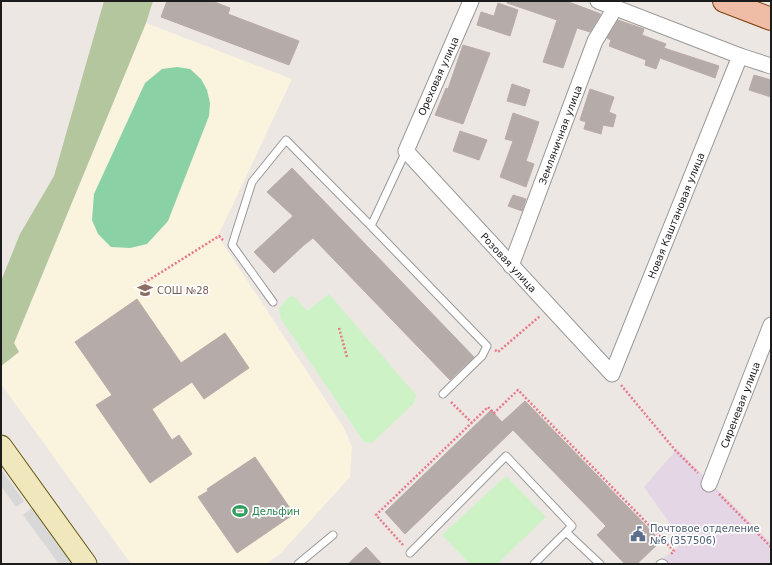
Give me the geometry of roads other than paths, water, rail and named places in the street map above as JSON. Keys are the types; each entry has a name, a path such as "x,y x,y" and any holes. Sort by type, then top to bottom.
{"main road":[{"path":"724,1 771,19"}],"street":[{"name":"Ореховая улица","path":"406,151 471,1"},
{"path":"598,1 740,56 771,66"},
{"name":"Земляничная улица","path":"511,266 595,41 615,8"},
{"name":"Новая Каштановая улица","path":"612,374 740,56"},
{"name":"Розовая улица","path":"406,151 612,374"},
{"name":"Сиреневая улица","path":"709,484 771,326"},
{"path":"1,446 86,564"}],"lane":[{"path":"273,302 232,245 252,182 286,140 487,346 482,356 443,394"},
{"path":"371,226 406,151"},
{"path":"410,553 506,456 572,526"},
{"path":"534,564 572,526"},
{"path":"572,526 566,532 600,564"},
{"path":"298,564 333,535"},
{"path":"660,564 664,564"}],"place":[{"name":"СОШ №28","path":"145,290"},
{"name":"Дельфин","path":"240,511"},
{"name":"Почтовое отделение №6 (357506)","path":"638,534"}]}
